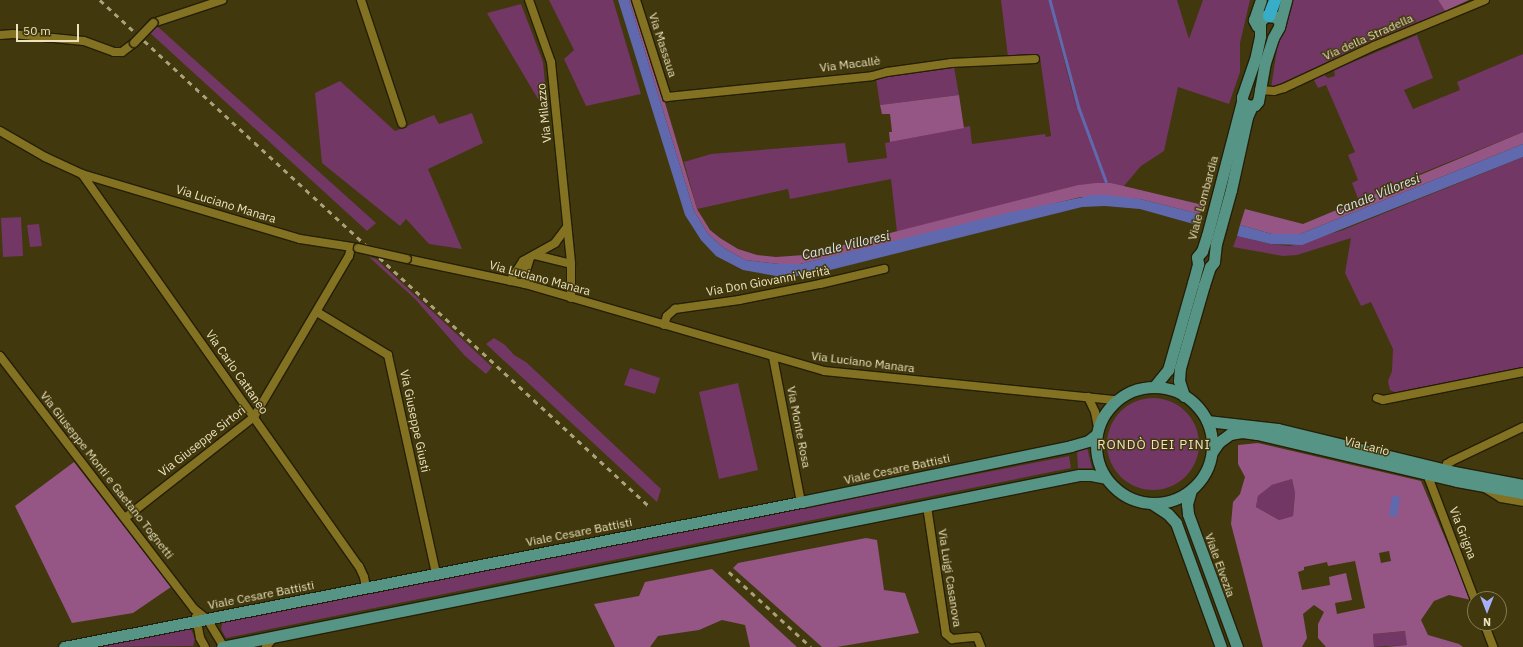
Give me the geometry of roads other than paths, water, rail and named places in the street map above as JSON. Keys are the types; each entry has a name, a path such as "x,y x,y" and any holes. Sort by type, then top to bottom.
{"highway":[{"path":"1269,16 1276,0"}],"main road":[{"name":"Viale Lombardia","path":"1184,396 1179,381 1180,368 1204,285 1210,267 1214,262 1216,244 1231,190 1247,117 1247,104 1244,91 1255,60 1260,36 1259,29 1254,20 1261,0"},
{"name":"Viale Lombardia","path":"1247,104 1255,105 1258,101 1265,62 1280,23 1286,0"},
{"path":"1259,29 1262,18 1269,16 1276,17 1280,23"},
{"name":"Viale Lombardia","path":"1154,387 1168,370 1198,264 1197,257 1202,251 1207,236 1247,104"},
{"path":"1150,503 1172,500 1190,490 1205,473 1212,452 1211,436 1207,421 1200,409 1184,396 1170,389 1154,387 1141,389 1117,400 1106,413 1098,431 1096,450 1099,465 1106,478 1123,494 1136,500 1150,503 1168,514 1176,524 1221,647"},
{"name":"Via Lario","path":"1207,421 1226,425 1256,426 1284,431 1446,470 1523,485"},
{"name":"Viale Cesare Battisti","path":"64,647 801,502 1071,446 1088,441 1098,431"},
{"name":"Via Lario","path":"1212,452 1219,442 1226,436 1234,433 1249,433 1285,440 1430,475 1523,493"},
{"path":"223,647 1078,475 1091,475 1106,478"},
{"name":"Viale Elvezia","path":"1190,490 1187,504 1188,514 1237,647"}],"street":[{"path":"0,35 13,34 84,41 114,52 122,52 134,43 153,23 222,0"},
{"path":"361,0 402,123"},
{"name":"Via Milazzo","path":"529,0 550,62 571,264 571,298"},
{"name":"Via Massaua","path":"636,0 667,97"},
{"name":"Via della Stradella","path":"1259,90 1274,91 1284,88 1374,46 1485,0"},
{"name":"Via Macallè","path":"667,97 872,76 887,72 951,63 1035,59"},
{"name":"Via Luciano Manara","path":"0,131 45,157 82,174 300,239 355,248 525,284 814,369 1117,400"},
{"name":"Via Carlo Cattaneo","path":"82,174 359,566 366,587"},
{"path":"510,281 523,261 533,257 555,243 567,227"},
{"name":"Via Giuseppe Sirtori","path":"125,518 254,417 355,248"},
{"path":"533,257 571,264"},
{"path":"525,284 525,274 533,257"},
{"name":"Via Don Giovanni Verità","path":"664,325 667,316 675,309 739,300 820,284 884,269"},
{"name":"Via Giuseppe Giusti","path":"316,312 388,355 436,574"},
{"name":"Via Giuseppe Monti e Gaetano Tognetti","path":"0,356 223,647"},
{"name":"Via Monte Rosa","path":"773,357 801,502"},
{"path":"1377,398 1383,400 1523,372"},
{"path":"1088,397 1095,412 1098,431"},
{"path":"1446,470 1448,464 1452,461 1523,427"},
{"name":"Via Grigna","path":"1430,475 1429,479 1472,591"},
{"path":"1479,485 1501,498 1523,502"},
{"name":"Via Luigi Casanova","path":"927,506 946,634 952,639 977,637 981,647"},
{"path":"201,620 200,638 206,647"},
{"path":"1487,631 1493,647"},
{"path":"266,647 275,636"}],"water":[{"path":"618,0 629,0 694,211 708,234 724,248 745,260 779,264 800,264 1007,213 1093,195 1140,199 1200,214 1197,225 1140,209 1105,206 1082,207 801,276 776,276 743,270 716,256 701,240 685,215"},
{"path":"1523,144 1523,157 1302,245 1271,244 1237,236 1240,225 1272,234 1300,234"},
{"path":"1392,496 1400,497 1397,517 1389,516"}],"waterway":[{"path":"1050,0 1079,108 1106,181"}],"railway":[{"path":"100,0 651,508"},
{"path":"729,572 811,647"}],"district":[{"name":"RONDÒ DEI PINI","path":"1154,445"}],"water label":[{"name":"Canale Villoresi","path":"1378,195"},
{"name":"Canale Villoresi","path":"846,246"}]}
